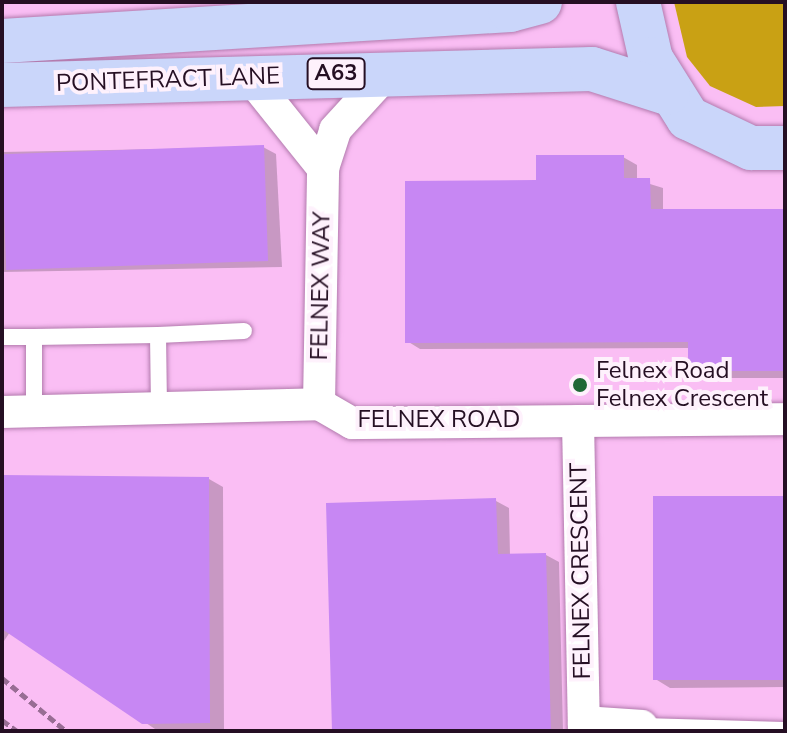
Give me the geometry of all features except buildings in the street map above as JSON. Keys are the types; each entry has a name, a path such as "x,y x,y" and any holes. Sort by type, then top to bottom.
{"highway":[{"name":"PONTEFRACT LANE","path":"2,41 510,10 540,2"},
{"path":"638,2 667,93"},
{"name":"PONTEFRACT LANE","path":"2,85 592,69 667,93"},
{"name":"A63","path":"667,93 716,135 751,148 785,148"}],"street":[{"name":"FELNEX WAY","path":"319,404 323,168 335,130 387,73"},
{"path":"250,77 323,168"},
{"name":"FELNEX ROAD","path":"2,412 319,404 352,423 785,419"},
{"name":"FELNEX CRESCENT","path":"578,421 584,726 642,726"}],"lane":[{"path":"2,337 244,331"},
{"path":"158,335 159,408"},
{"path":"34,337 34,410"},
{"path":"642,726 785,730"}],"path":[{"path":"2,678 66,731"},
{"path":"2,720 17,731"}],"shaded area":[{"path":"674,2 785,2 785,106 756,107 710,86 687,57"}],"place":[{"name":"Felnex Road Felnex Crescent","path":"580,385"}]}
